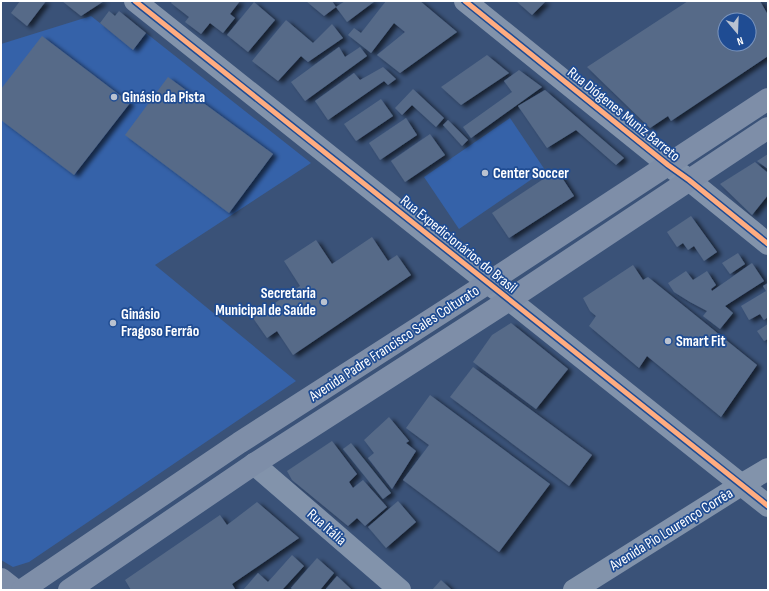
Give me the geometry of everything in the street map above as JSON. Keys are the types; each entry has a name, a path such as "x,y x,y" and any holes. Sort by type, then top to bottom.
{"main road":[{"name":"Avenida Padre Francisco Sales Colturato","path":"22,590 240,443 488,283 768,98"},
{"name":"Avenida Padre Francisco Sales Colturato","path":"68,590 254,464 509,300 768,128"},
{"path":"240,443 254,464"},
{"path":"1,579 15,590"}],"street":[{"name":"Rua Expedicionários do Brasil","path":"135,1 768,506"},
{"name":"Rua Diógenes Muniz Barreto","path":"465,1 768,244"},
{"name":"Rua Itália","path":"254,464 400,590"},
{"name":"Avenida Pio Lourenço Corrêa","path":"574,590 768,469"}],"shaded area":[{"path":"91,16 133,49 146,33 311,163 155,265 296,381 29,562 13,567 1,560 1,44"},
{"name":"Center Soccer","path":"510,118 545,170 459,229 424,177"}],"building":[{"path":"20,1 46,1 27,26 11,13"},
{"path":"62,1 104,1 81,16"},
{"path":"172,1 240,1 230,14 235,18 223,33 210,23 201,34 185,22 189,17 171,3"},
{"path":"306,1 332,1 336,7 324,16"},
{"path":"345,1 375,1 347,22 336,7"},
{"path":"386,1 420,1 457,32 400,73 377,55 405,32 394,23 371,53 348,35 354,28 361,33"},
{"path":"516,1 546,1 532,15"},
{"path":"688,1 760,1 768,15 768,56 671,121 668,116 650,128 587,67"},
{"path":"254,2 275,20 248,52 227,35"},
{"path":"109,11 115,16 119,11 146,33 133,50 100,23"},
{"path":"286,20 313,43 332,24 343,38 308,62 301,56 278,81 252,61"},
{"path":"42,36 130,103 74,175 1,120 1,89"},
{"path":"339,47 345,57 360,47 367,56 305,101 291,82"},
{"path":"487,55 509,73 461,105 441,87"},
{"path":"383,67 396,79 388,85 384,81 328,120 315,101 354,73 360,80"},
{"path":"519,70 542,87 471,138 463,127 512,92 504,81"},
{"path":"168,77 273,154 229,213 125,135"},
{"path":"413,89 444,118 436,127 412,105 402,115 395,108"},
{"path":"545,90 624,158 616,165 576,130 547,148 518,106"},
{"path":"381,99 393,116 356,141 344,124"},
{"path":"406,118 417,135 380,160 369,143"},
{"path":"448,120 468,140 462,146 443,125"},
{"path":"430,134 445,155 405,182 391,161"},
{"path":"768,154 768,169 757,161"},
{"path":"755,162 768,173 768,195 752,215 720,184"},
{"path":"557,170 574,196 509,238 492,213"},
{"path":"691,216 717,252 704,261 694,246 688,250 683,243 677,247 667,232"},
{"name":"Secretaria Municipal de Saúde","path":"372,237 388,261 397,255 411,275 293,355 277,331 267,338 253,318 300,286 284,261 316,240 332,264"},
{"path":"738,253 745,264 730,274 722,263"},
{"path":"752,263 764,281 725,306 733,313 720,329 703,316 707,311 674,292 668,283 686,271 693,280 707,271 716,285 711,289 712,291"},
{"name":"Smart Fit","path":"633,265 643,280 648,277 757,365 721,417 647,356 639,368 589,326 596,316 590,311 583,298"},
{"path":"768,283 768,317 764,320 760,314 749,320 741,306 766,291 763,286"},
{"path":"511,323 568,369 536,409 473,362 492,335"},
{"path":"768,324 768,339 764,341 757,331"},
{"path":"473,367 592,455 569,486 450,397"},
{"path":"430,395 550,484 499,552 403,480 429,445 406,428"},
{"path":"389,417 409,441 406,443 416,451 392,489 368,458 374,453 364,440"},
{"path":"332,441 357,474 349,482 353,488 363,480 387,507 365,526 357,518 348,526 292,480 287,471"},
{"path":"351,443 391,493 383,499 343,449"},
{"path":"398,501 416,522 386,548 368,527"},
{"path":"257,502 299,538 232,584 235,589 234,590 131,590 125,580 220,515 227,525"},
{"path":"292,555 304,566 282,590 243,590 258,573 268,582"},
{"path":"317,558 334,573 320,590 293,590 291,588"},
{"path":"337,576 352,590 325,590"},
{"path":"441,580 452,590 432,590"}],"cycle path":[{"path":"135,1 768,506"},
{"path":"465,1 768,244"}],"place":[{"name":"Ginásio da Pista","path":"114,97"},
{"name":"Center Soccer","path":"485,173"},
{"name":"Secretaria Municipal de Saúde","path":"324,302"},
{"name":"Ginásio Fragoso Ferrão","path":"113,323"},
{"name":"Smart Fit","path":"668,341"}]}
